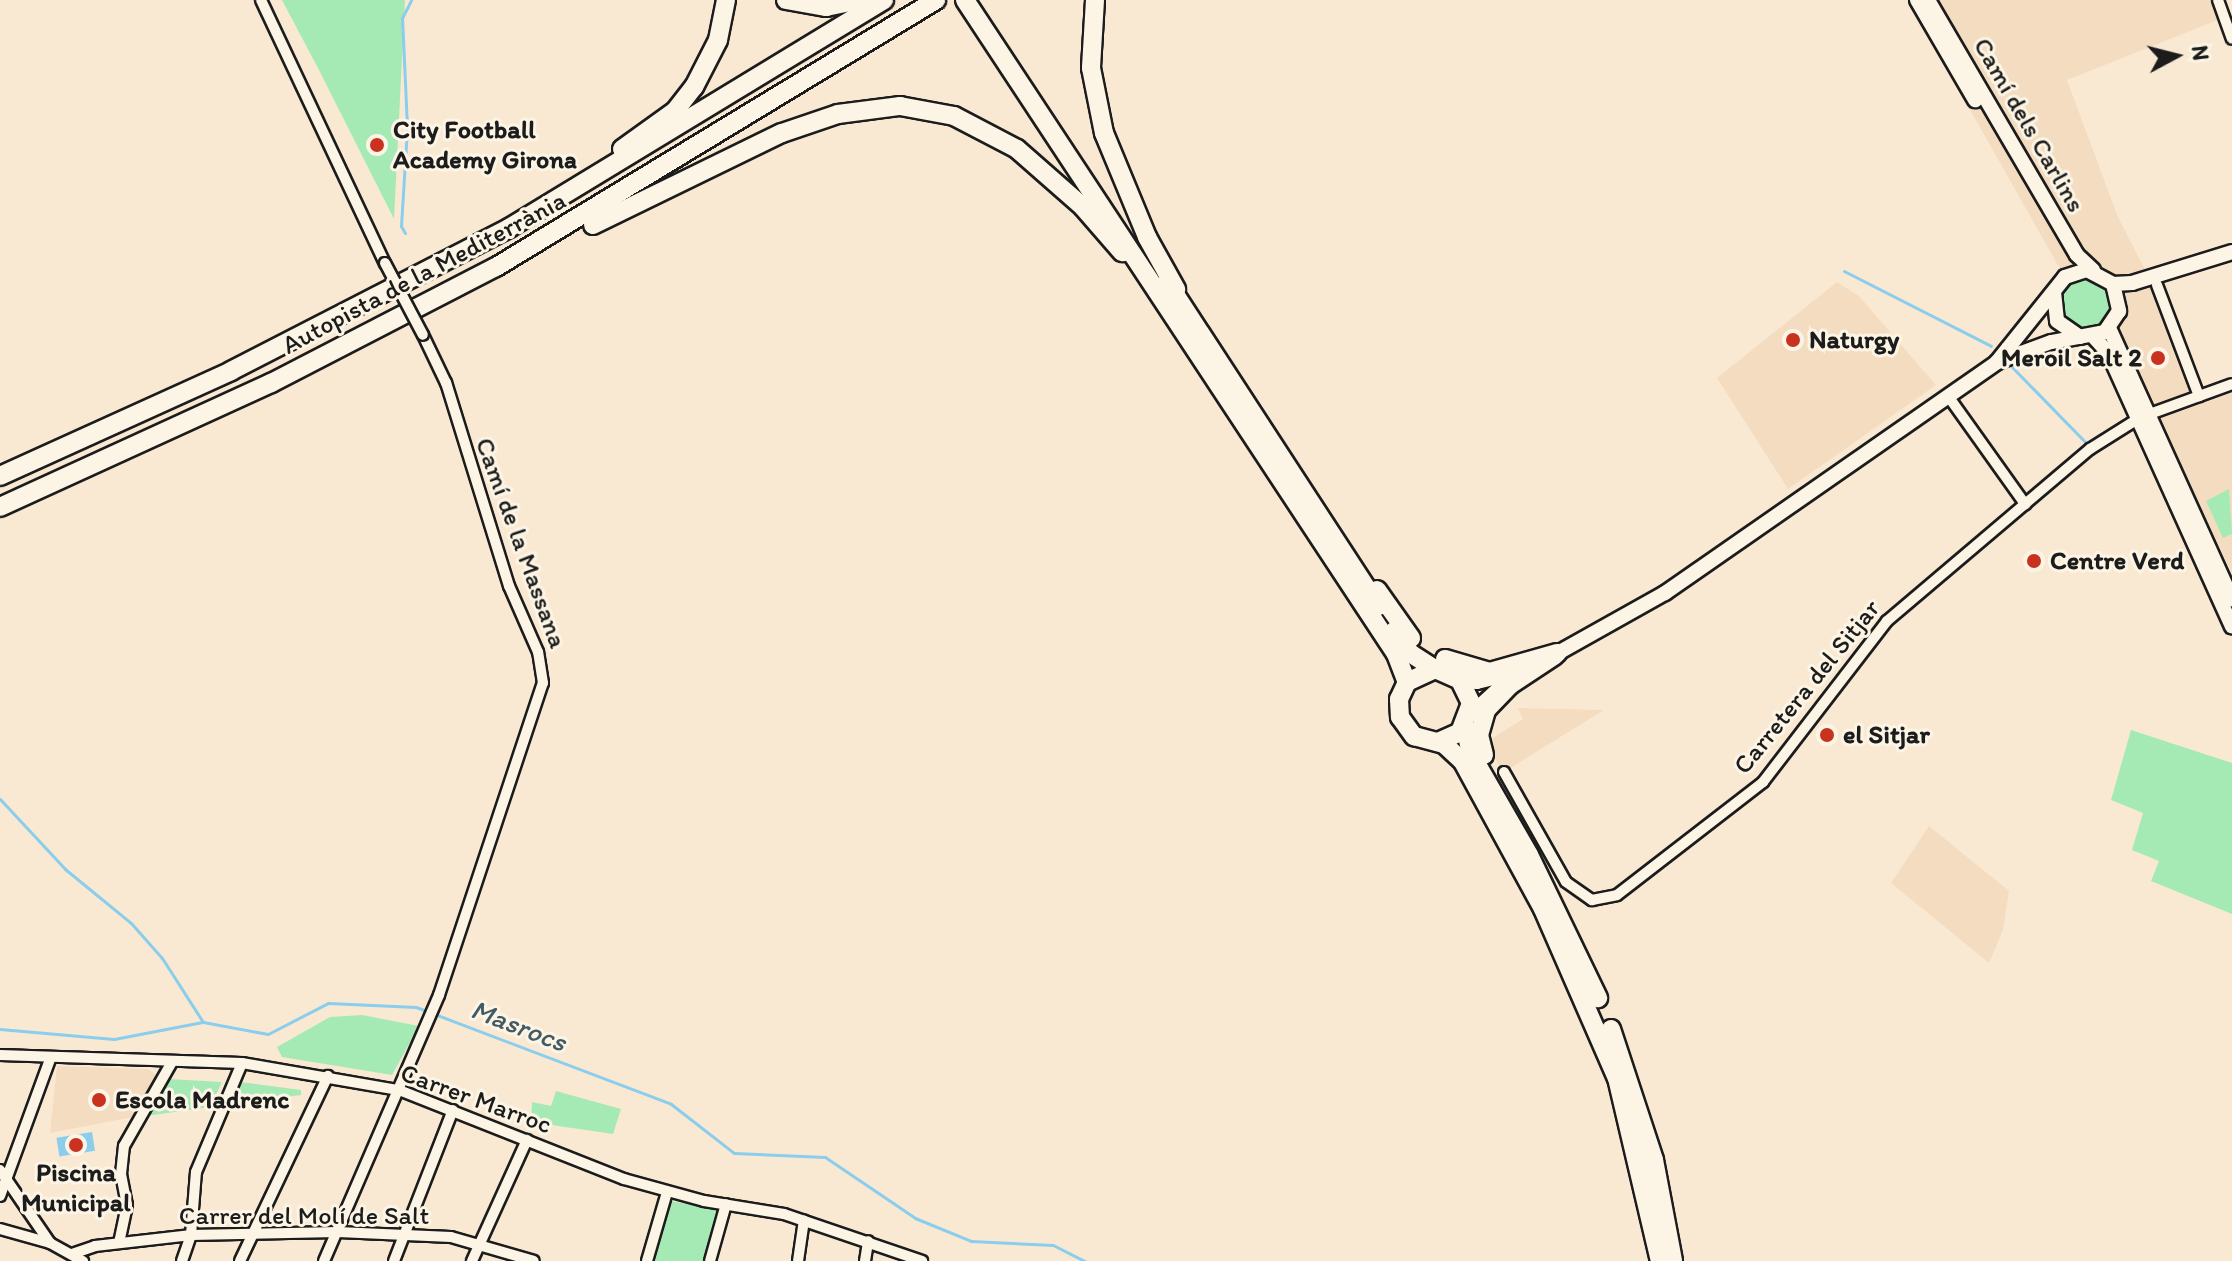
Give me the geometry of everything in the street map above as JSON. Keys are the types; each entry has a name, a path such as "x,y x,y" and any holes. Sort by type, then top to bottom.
{"highway":[{"path":"411,280 447,249 614,154 675,111 711,57 726,0"},
{"path":"786,0 826,7 858,0"},
{"name":"Autopista de la Mediterrània","path":"0,476 194,389 411,280 661,140 884,0"},
{"name":"Autopista de la Mediterrània","path":"0,507 271,383 529,249 936,0"},
{"path":"1095,0 1091,68 1104,133 1147,237 1191,330 1396,654 1407,682 1398,705 1402,722 1414,736 1438,742 1463,762 1543,909 1598,1026 1628,1111 1660,1261"},
{"path":"974,3 1399,638 1435,669 1460,680 1470,696 1467,721 1471,754 1529,855 1579,953 1626,1065 1654,1160 1673,1261"},
{"path":"529,249 595,224 675,181 802,126 870,108 925,108 985,129 1051,176 1083,207 1191,330"},
{"path":"1346,555 1428,653 1483,673 1557,653"},
{"path":"1369,614 1394,670 1387,708 1394,729 1414,747 1455,762 1477,791"},
{"path":"1529,855 1481,748 1480,723 1497,697 1557,653"},
{"path":"1407,682 1435,669"},
{"path":"1438,742 1467,721"}],"main road":[{"name":"Camí dels Carlins","path":"1917,0 2063,249 2065,277"},
{"name":"Camí dels Carlins","path":"1928,0 2077,255 2093,271"},
{"path":"1467,721 1490,692 1655,600 1997,362 2065,277 2093,271 2113,284 2132,283 2232,252"},
{"path":"1997,362 2109,328 2119,307 2131,295 2232,261"},
{"path":"2113,284 2119,307"},
{"path":"2055,292 2057,321 2087,337 2109,354 2232,599"},
{"path":"2109,328 2142,418 2232,626"},
{"path":"1460,680 1495,679 1557,653"}],"street":[{"name":"Camí de la Massana","path":"261,0 385,263 446,383 509,586 538,652 543,683 439,995 324,1261"},
{"path":"2218,0 2232,39"},
{"path":"2157,285 2199,396"},
{"name":"Carretera del Sitjar","path":"1504,772 1566,882 1592,900 1617,895 1763,782 1887,621 2090,449 2142,418 2232,384"},
{"path":"1948,396 2025,504"},
{"name":"Carrer Marroc","path":"0,1055 242,1063 399,1090 667,1192 804,1220 922,1261"},
{"path":"0,1196 3,1174 51,1057"},
{"path":"119,1243 127,1205 121,1174 124,1146 172,1062"},
{"path":"182,1261 191,1235 196,1172 242,1063"},
{"path":"240,1261 328,1076"},
{"path":"394,1261 453,1110"},
{"path":"472,1261 527,1140"},
{"path":"3,1174 50,1243"},
{"path":"647,1261 667,1192"},
{"path":"710,1261 726,1204"},
{"path":"798,1261 804,1220"},
{"path":"0,1229 50,1243 83,1261"},
{"name":"Carrer del Molí de Salt","path":"72,1254 119,1243 191,1235 338,1232 478,1244 534,1261"},
{"path":"865,1261 868,1241"}],"shaded area":[{"path":"1908,0 2216,0 2223,18 2067,80 2118,217 2154,287 2194,399 2132,422 2105,359 2084,345 2063,349 2041,298 2060,269"},
{"path":"1837,282 1859,296 1936,385 1788,489 1717,378"},
{"path":"2232,393 2232,573 2159,419"},
{"path":"1518,708 1604,710 1504,772 1490,751 1491,739 1523,719"},
{"path":"1929,826 2009,891 2003,930 1989,963 1891,883"},
{"name":"Escola Madrenc","path":"57,1066 148,1069 155,1074 156,1083 133,1117 50,1133"}],"green space":[{"name":"City Football Academy Girona","path":"282,0 405,0 394,219 320,72"},
{"path":"2086,278 2104,286 2112,304 2104,322 2086,330 2068,322 2060,304 2068,286"},
{"path":"2229,489 2232,534 2223,538 2206,501"},
{"path":"2131,730 2232,763 2232,914 2151,881 2159,861 2132,850 2143,813 2111,800"},
{"path":"362,1015 419,1026 392,1075 282,1057 277,1047 330,1017"},
{"path":"169,1079 222,1082 210,1107 146,1116"},
{"path":"240,1082 301,1090 301,1095 231,1104"},
{"path":"556,1091 621,1109 613,1134 531,1122 532,1102 551,1106"},
{"path":"671,1201 719,1210 705,1261 653,1261"}],"water":[{"name":"Piscina Municipal","path":"92,1132 95,1151 59,1156 56,1138"}],"waterway":[{"path":"405,233 401,226 407,127 402,18 411,0"},
{"path":"1844,271 1991,346"},
{"path":"2012,367 2088,445"},
{"name":"Masrocs","path":"0,799 65,869 131,923 162,958 203,1022 268,1034 328,1003 416,1007 671,1104 734,1153 825,1157 915,1218 971,1241 1053,1245 1085,1261"},
{"path":"0,1029 114,1039 202,1022"}],"place":[{"name":"City Football Academy Girona","path":"377,145"},
{"name":"Naturgy","path":"1793,340"},
{"name":"Meroil Salt 2","path":"2158,358"},
{"name":"Centre Verd","path":"2034,561"},
{"name":"el Sitjar","path":"1827,735"},
{"name":"Escola Madrenc","path":"99,1100"},
{"name":"Piscina Municipal","path":"76,1145"}]}
